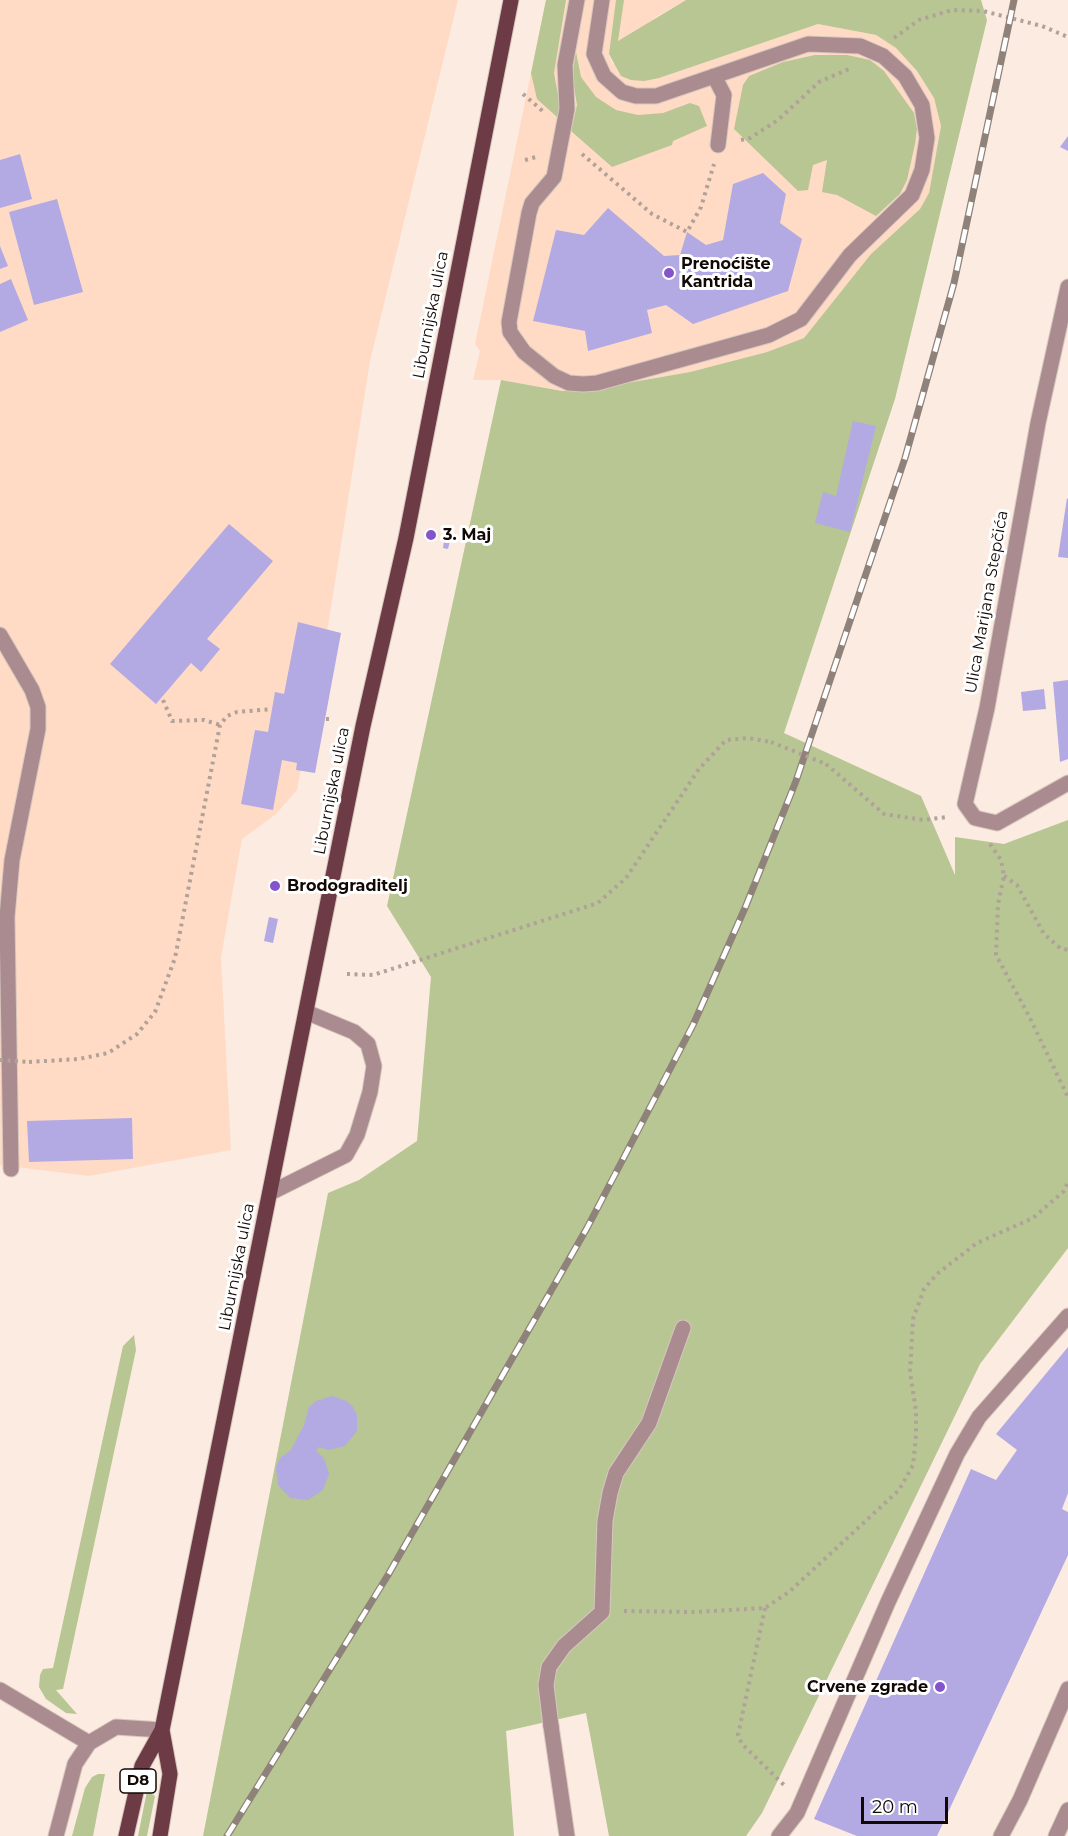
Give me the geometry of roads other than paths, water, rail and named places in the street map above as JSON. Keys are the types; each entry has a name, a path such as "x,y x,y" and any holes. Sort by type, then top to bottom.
{"main road":[{"name":"Liburnijska ulica","path":"126,1836 142,1766 162,1730 363,726 406,538 511,0"},
{"name":"Liburnijska ulica","path":"160,1836 170,1774 162,1730"}],"street":[{"path":"577,0 564,73 567,109 554,177 532,203 509,322 515,342 524,352 554,376 569,383 597,383 769,335 801,319 850,255 907,201 917,185 922,170 927,138 922,105 896,65 860,46 839,43 808,44 656,96 636,96 622,92 604,76 594,54 602,0"},
{"path":"714,76 724,95 718,145"},
{"name":"Ulica Marijana Stepčića","path":"1068,287 1038,423 987,708 965,804 975,818 997,823 1068,783"},
{"path":"0,635 32,690 38,706 38,729 12,860 7,917 11,1169"},
{"path":"270,1193 346,1155 357,1136 370,1092 374,1066 368,1044 354,1032 306,1012"},
{"path":"779,1836 797,1813 888,1602 957,1454 979,1417 1068,1316"},
{"path":"567,1836 546,1685 549,1667 564,1646 602,1612 605,1521 610,1492 616,1473 652,1416 683,1328"},
{"path":"1001,1836 1020,1800 1068,1689"},
{"path":"0,1690 89,1743"},
{"path":"56,1836 75,1764 89,1743 116,1727 162,1730"},
{"path":"1056,1836 1068,1810"}],"railway":[{"path":"227,1836 388,1575 587,1228 693,1025 745,908 796,781 905,458 954,283 1014,0"}],"place":[{"name":"Prenoćište Kantrida","path":"669,273"},
{"name":"3. Maj","path":"431,535"},
{"name":"Brodograditelj","path":"275,886"},
{"name":"Crvene zgrade","path":"940,1687"}]}
